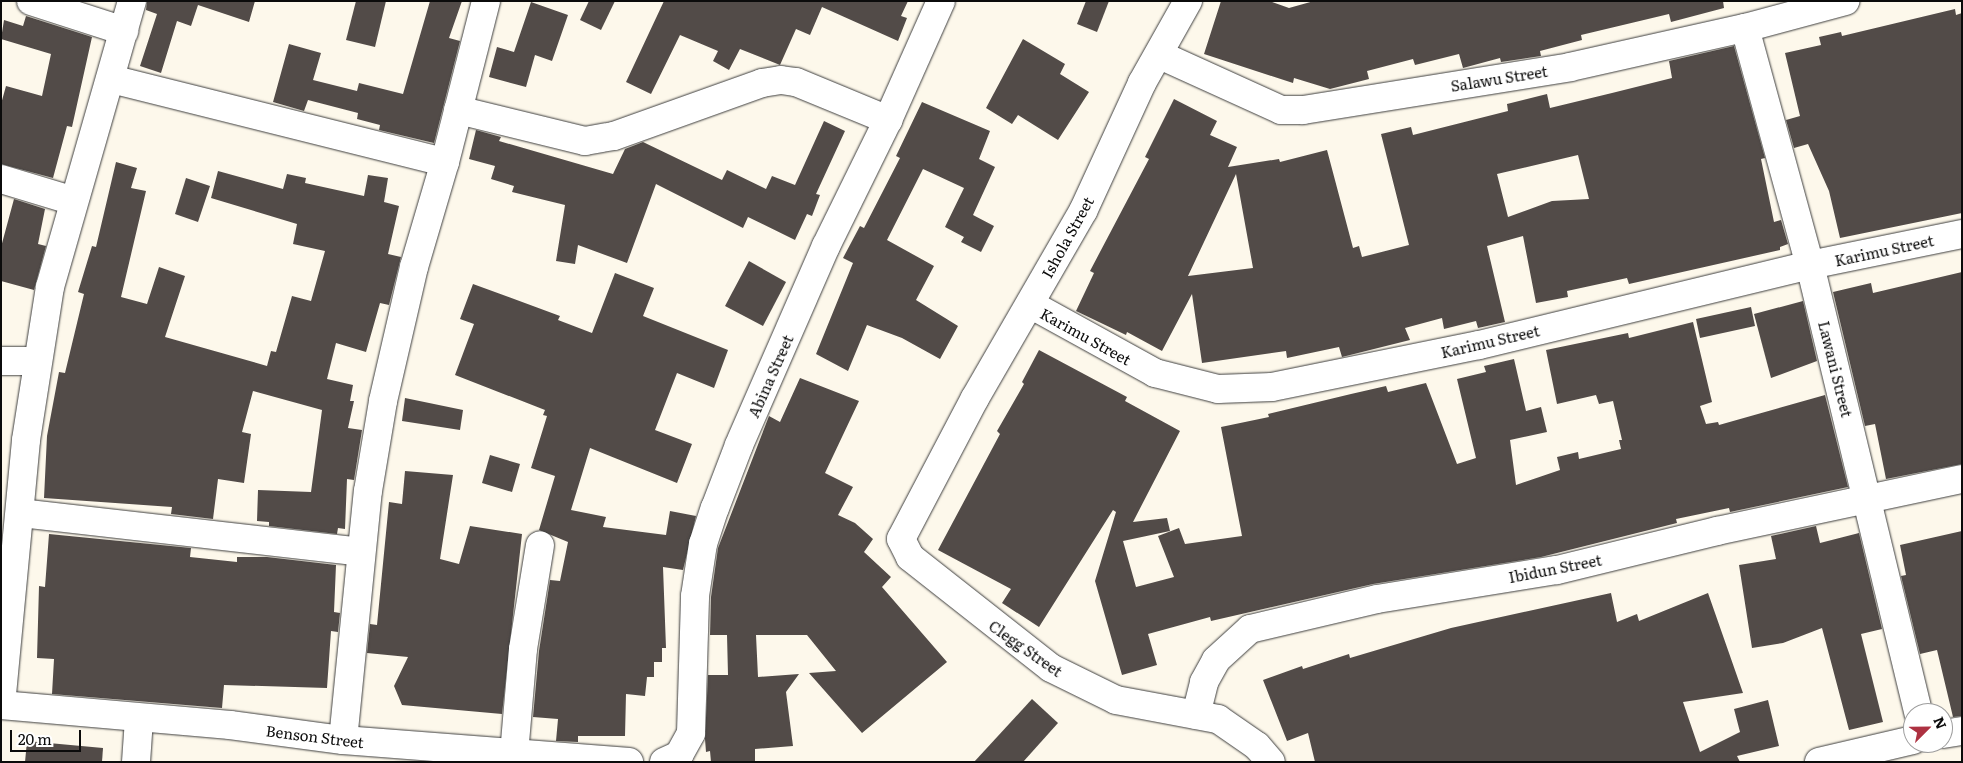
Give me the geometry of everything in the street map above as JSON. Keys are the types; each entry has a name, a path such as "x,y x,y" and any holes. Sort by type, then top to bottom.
{"street":[{"path":"31,1 124,30"},
{"path":"1,706 37,360 50,287 132,1"},
{"path":"343,740 361,552 382,401 414,267 445,162 486,1"},
{"name":"Abina Street","path":"664,762 679,755 691,733 695,596 704,544 715,508 739,445 826,246 888,120 941,1"},
{"name":"Ishola Street","path":"904,549 901,539 906,528 975,398 1083,211 1142,83 1160,55 1188,1"},
{"name":"Salawu Street","path":"1160,55 1281,110 1303,110 1570,67 1745,28 1845,1"},
{"name":"Lawani Street","path":"1745,28 1810,266 1868,497 1916,703"},
{"path":"111,79 445,162"},
{"path":"458,110 585,141 614,136 762,83 781,80 796,82 888,120"},
{"path":"1,179 74,201"},
{"name":"Karimu Street","path":"1030,304 1155,373 1218,389 1272,387 1479,345 1810,266 1962,234"},
{"path":"1,361 37,360"},
{"name":"Ibidun Street","path":"1196,715 1204,682 1216,660 1250,629 1377,599 1557,570 1868,497 1962,479"},
{"path":"20,513 361,552"},
{"path":"514,754 523,649 540,545"},
{"name":"Clegg Street","path":"904,549 961,600 1051,668 1116,700 1218,719 1257,746 1271,762"},
{"name":"Benson Street","path":"1,706 139,719 230,725 343,740 628,762"},
{"path":"136,762 139,719"},
{"path":"1819,762 1903,742"}],"building":[{"path":"147,1 255,1 249,22 198,5 191,26 177,21 161,73 140,66 157,14 146,10"},
{"path":"356,1 386,1 375,47 346,40"},
{"path":"430,1 462,1 449,38 460,41 434,143 379,130 380,125 357,119 358,113 308,100 304,111 273,102 289,44 321,53 313,80 357,91 359,83 403,94"},
{"path":"589,1 615,1 601,30 580,20"},
{"path":"664,1 908,1 901,16 907,18 898,41 822,7 810,35 796,29 780,65 740,49 729,70 713,61 718,51 680,35 651,94 626,82"},
{"path":"1086,1 1109,1 1097,32 1077,24"},
{"path":"1221,1 1269,1 1289,8 1314,1 1723,1 1724,8 1671,22 1669,14 1581,35 1582,40 1540,51 1541,56 1501,62 1500,58 1463,68 1459,54 1415,65 1413,59 1367,71 1369,79 1330,89 1294,78 1293,83 1204,54"},
{"path":"531,2 568,15 552,61 535,55 526,87 489,77 497,47 514,52"},
{"path":"1955,9 1956,15 1962,13 1962,213 1840,238 1829,191 1808,144 1794,148 1786,120 1800,116 1785,53 1821,45 1819,37 1841,32 1842,36"},
{"path":"26,16 92,37 72,127 67,126 53,178 1,164 1,104 6,86 42,96 51,54 1,39 4,20 23,26"},
{"path":"1023,39 1065,64 1060,74 1089,92 1058,140 1018,115 1012,124 986,108"},
{"path":"1734,46 1765,158 1761,159 1774,222 1781,220 1788,244 1780,247 1780,250 1629,284 1627,278 1567,291 1568,297 1536,303 1523,236 1487,246 1505,322 1478,328 1476,321 1444,329 1442,318 1405,328 1410,340 1342,357 1339,347 1287,358 1286,351 1202,363 1192,294 1162,351 1127,332 1126,335 1076,311 1094,273 1090,271 1149,159 1145,157 1174,99 1217,121 1210,135 1237,147 1228,167 1279,159 1280,162 1327,150 1353,248 1359,246 1362,257 1409,245 1381,134 1411,127 1413,135 1508,111 1507,104 1547,94 1550,108 1672,78 1669,61","holes":["1578,155 1589,199 1552,201 1508,217 1497,174","1236,174 1253,268 1188,276"]},
{"path":"922,102 990,131 979,159 995,167 973,215 994,226 981,252 961,242 964,237 945,227 964,188 923,169 887,240 934,266 916,300 958,326 940,359 902,338 867,325 848,371 816,354 853,263 843,258 860,226 864,228 900,158 896,156"},
{"path":"824,121 845,131 816,194 820,195 812,216 807,214 795,240 748,217 743,228 656,184 627,263 578,245 575,264 556,261 565,205 512,192 514,186 491,179 495,166 469,159 476,130 501,137 499,141 613,174 625,149 643,142 722,180 727,170 766,189 772,176 795,185"},
{"path":"116,162 137,168 131,188 146,191 121,297 147,304 159,267 185,276 165,337 267,366 271,351 276,352 292,296 311,301 325,251 293,244 297,224 211,198 218,171 283,189 287,174 306,178 305,183 364,196 368,175 388,178 384,202 399,206 388,254 401,257 389,305 380,303 366,352 336,343 327,379 353,385 350,401 354,401 348,428 362,430 354,480 347,479 345,529 338,528 337,534 269,526 269,522 257,521 258,490 311,492 322,410 253,391 242,432 251,434 244,483 218,479 213,519 171,514 172,507 44,498 47,436 59,372 65,373 84,294 78,292 92,246 96,247"},
{"path":"186,178 210,186 198,222 175,214"},
{"path":"14,199 45,209 38,244 46,246 34,290 1,281 1,247"},
{"path":"749,261 786,282 763,326 725,306"},
{"path":"1962,272 1962,464 1886,479 1875,424 1865,426 1833,292 1871,283 1873,293"},
{"path":"615,273 654,288 643,316 728,350 714,388 677,373 655,430 692,444 677,483 590,448 571,510 606,517 603,527 666,535 670,511 696,516 683,570 663,567 666,648 662,648 662,662 654,662 654,677 647,677 645,696 626,694 625,736 578,736 578,742 556,741 558,719 533,717 539,651 550,580 560,581 568,542 539,530 555,476 531,468 547,416 543,415 545,410 455,375 474,324 460,319 473,284 560,316 558,320 592,333"},
{"path":"1803,301 1817,361 1771,378 1754,314"},
{"path":"1751,307 1755,326 1700,338 1696,319"},
{"path":"1693,322 1712,402 1700,406 1706,424 1718,422 1719,425 1825,395 1848,487 1730,512 1729,508 1676,519 1677,523 1541,557 1373,584 1211,621 1210,617 1148,634 1157,665 1122,675 1095,581 1116,512 1113,510 1039,627 1002,603 1011,589 938,550 1000,434 997,431 1024,384 1022,382 1039,350 1127,397 1125,401 1180,431 1133,522 1167,518 1170,531 1123,541 1136,587 1174,577 1158,536 1179,528 1185,544 1242,536 1221,427 1269,417 1268,414 1386,386 1388,392 1426,383 1457,464 1476,458 1457,379 1486,372 1484,366 1514,359 1526,411 1541,407 1547,432 1510,440 1516,485 1560,470 1557,457 1578,452 1579,459 1621,449 1619,440 1622,440 1613,401 1599,404 1596,395 1557,404 1546,350 1628,333 1629,338"},
{"path":"800,378 859,401 825,473 853,487 838,515 855,523 873,539 864,552 891,577 882,587 947,662 862,733 809,673 836,671 807,635 756,635 758,677 799,674 786,692 793,746 755,749 755,762 711,762 710,751 706,752 705,739 708,675 728,675 727,635 710,635 711,597 718,548 769,416 780,422"},
{"path":"405,398 463,410 460,430 402,421"},
{"path":"490,455 520,464 512,492 482,483"},
{"path":"405,471 453,475 440,559 459,564 470,526 522,534 502,714 402,705 394,686 408,657 367,653 370,624 377,625 389,502 402,504"},
{"path":"1816,526 1820,543 1859,533 1882,629 1861,634 1883,722 1849,730 1822,628 1783,643 1752,648 1739,565 1776,559 1771,536"},
{"path":"1962,531 1962,716 1953,717 1953,703 1950,703 1937,650 1920,654 1901,576 1906,575 1900,545"},
{"path":"49,534 191,548 190,557 237,562 237,557 267,557 336,565 334,612 340,613 338,632 331,631 327,688 224,685 222,708 52,694 54,659 37,658 39,586 45,587"},
{"path":"1611,593 1617,622 1637,614 1639,621 1708,593 1743,693 1683,702 1700,752 1740,732 1734,709 1768,700 1779,746 1737,756 1740,762 1315,762 1308,733 1287,741 1263,680 1302,666 1303,669 1349,654 1350,658 1451,628"},
{"path":"1032,699 1058,723 1023,762 974,762"},
{"path":"27,741 103,748 102,762 25,762"}]}
